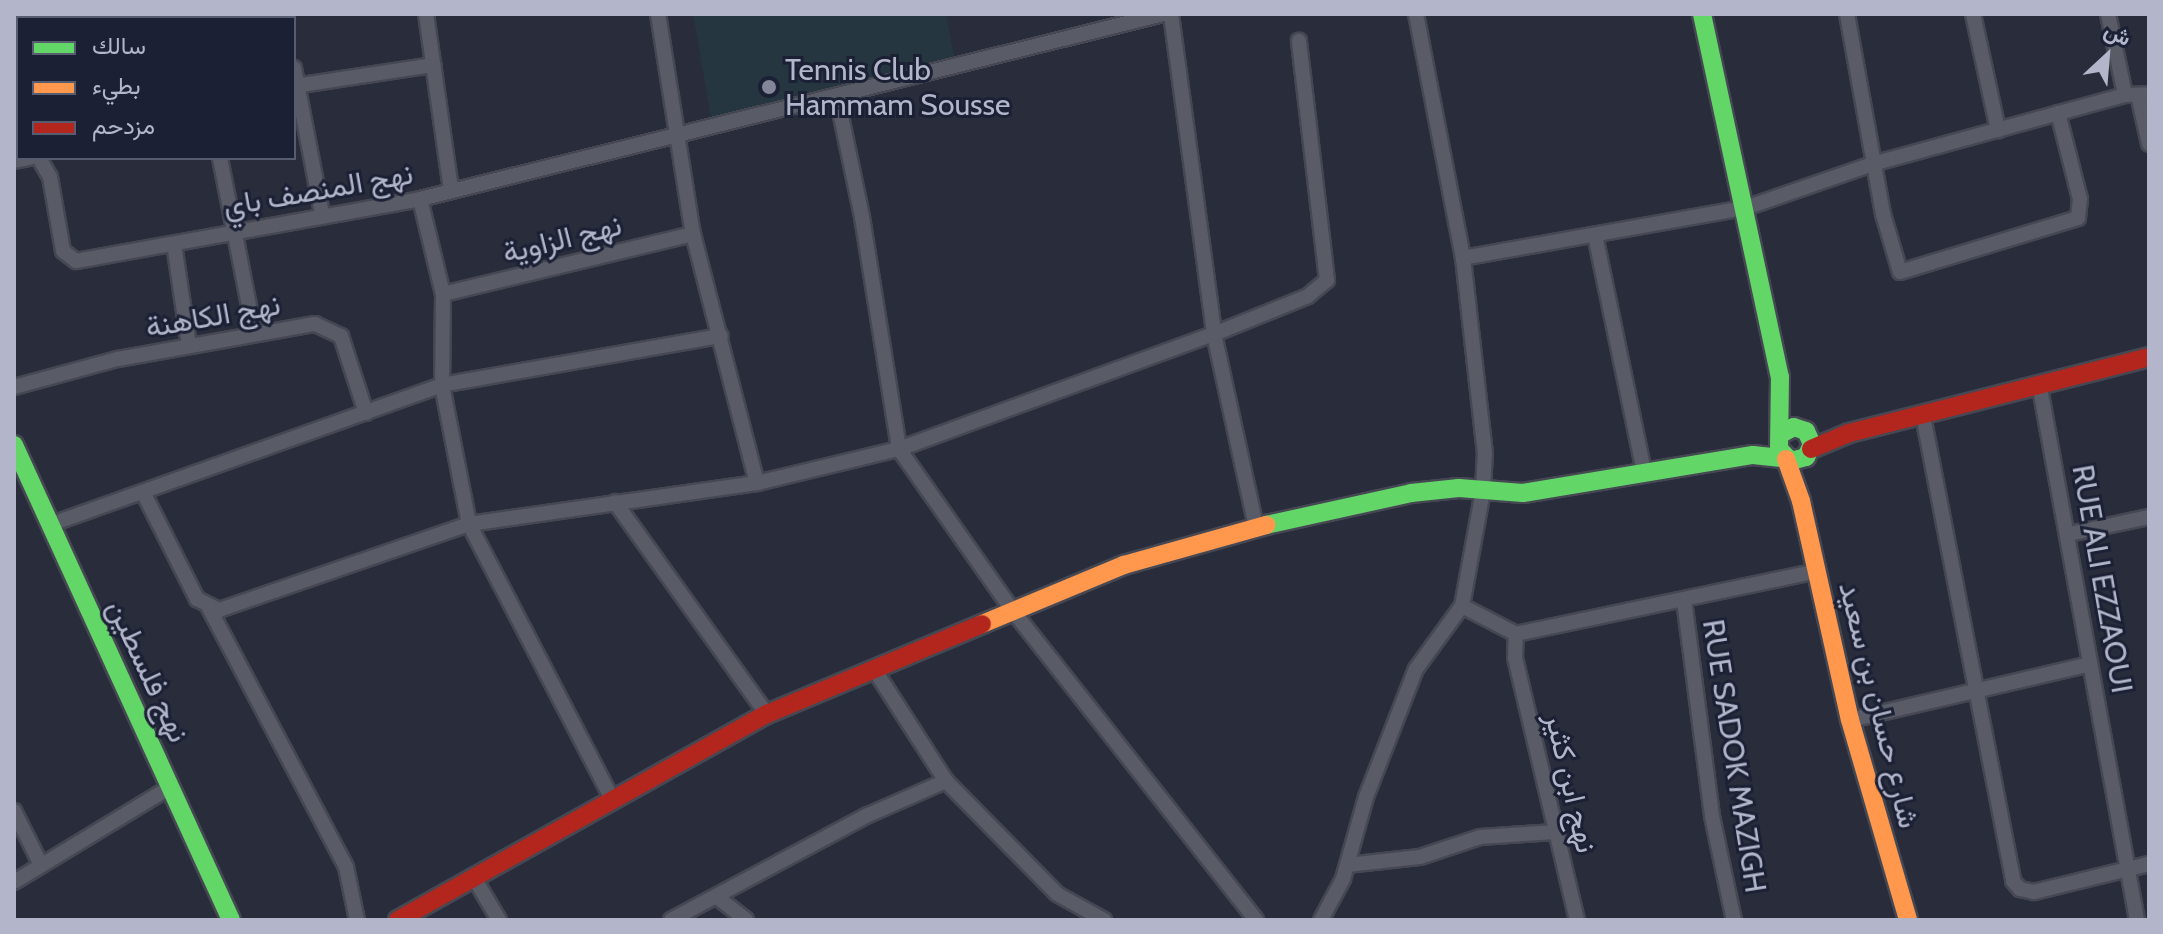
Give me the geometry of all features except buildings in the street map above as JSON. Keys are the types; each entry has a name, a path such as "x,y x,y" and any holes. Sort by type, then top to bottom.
{"street":[{"path":"426,14 451,190"},
{"path":"658,14 693,234 757,483"},
{"name":"نهج المنصف باي","path":"40,160 50,177 61,243 76,261 322,214 420,199 680,139 1163,14"},
{"path":"1171,14 1214,334 1256,527"},
{"path":"1321,920 1347,865 1366,797 1416,669 1462,606 1483,490 1485,454 1463,258 1416,14"},
{"path":"1702,14 1780,377 1807,440"},
{"path":"1847,14 1890,249 1897,269 1906,273 2078,218 2080,199 2058,113"},
{"path":"1973,14 1998,130"},
{"path":"2108,14 2137,95 2149,144"},
{"path":"209,608 219,610 469,524 757,483 899,449 1214,334 1308,296 1327,280 1299,41"},
{"path":"296,86 433,65"},
{"path":"296,91 322,214"},
{"path":"1463,258 1745,208 1876,163 2058,113 2137,95"},
{"path":"837,97 865,230 899,449 1013,611 1256,920"},
{"path":"220,160 254,331"},
{"path":"420,199 443,294 442,385 469,524 612,799"},
{"name":"نهج الزاوية","path":"443,294 693,234"},
{"path":"1595,235 1644,472"},
{"path":"174,244 189,345"},
{"name":"نهج الكاهنة","path":"14,387 254,331 315,324 335,330 344,343 366,413"},
{"path":"49,525 144,494 442,385 721,336"},
{"path":"1753,455 1789,428 1807,440 1849,433 2040,388 2149,357"},
{"path":"1780,377 1780,436"},
{"name":"RUE ALI EZZAOUI","path":"2040,388 2137,920"},
{"path":"1923,416 2016,886 2034,892 2149,864"},
{"name":"شارع حسان بن سعيد","path":"1780,436 1801,501 1850,720 1908,920"},
{"path":"398,920 767,714 1124,565 1256,527 1411,493 1483,490 1523,493 1753,455 1796,461 1807,440"},
{"name":"شارع حسان بن سعيد","path":"1801,501 1807,440"},
{"name":"نهج فلسطين","path":"14,445 231,920"},
{"path":"144,494 197,599 209,608 346,867 357,920"},
{"path":"615,502 767,714"},
{"path":"2069,534 2149,517"},
{"path":"1462,606 1516,634 1817,571"},
{"name":"RUE SADOK MAZIGH","path":"1684,600 1712,816 1734,920"},
{"name":"نهج ابن كثير","path":"1516,634 1515,658 1577,920"},
{"path":"1850,720 2090,664"},
{"path":"874,669 946,781 1057,894 1104,920"},
{"path":"671,920 868,815 946,781"},
{"path":"14,882 170,787"},
{"path":"14,811 41,865"},
{"path":"1347,865 1420,857 1480,837 1555,832"},
{"path":"473,876 499,920"},
{"path":"717,897 746,920"}],"shaded area":[{"name":"Tennis Club Hammam Sousse","path":"693,14 946,14 954,56 711,117"}],"traffic: fast":[{"path":"1702,14 1780,377 1779,449 1791,461 1806,457 1812,444 1806,431 1794,427 1781,434"},
{"path":"14,445 231,920"},
{"path":"1266,525 1411,493 1459,488 1523,493 1753,455 1784,458"}],"traffic: slow":[{"path":"1786,459 1801,501 1850,720 1908,920"},
{"path":"982,624 1124,565 1266,525"}],"traffic: jam":[{"path":"1811,449 1849,433 2149,357"},
{"path":"398,920 767,714 982,624"}],"place":[{"name":"Tennis Club Hammam Sousse","path":"769,87"}]}
